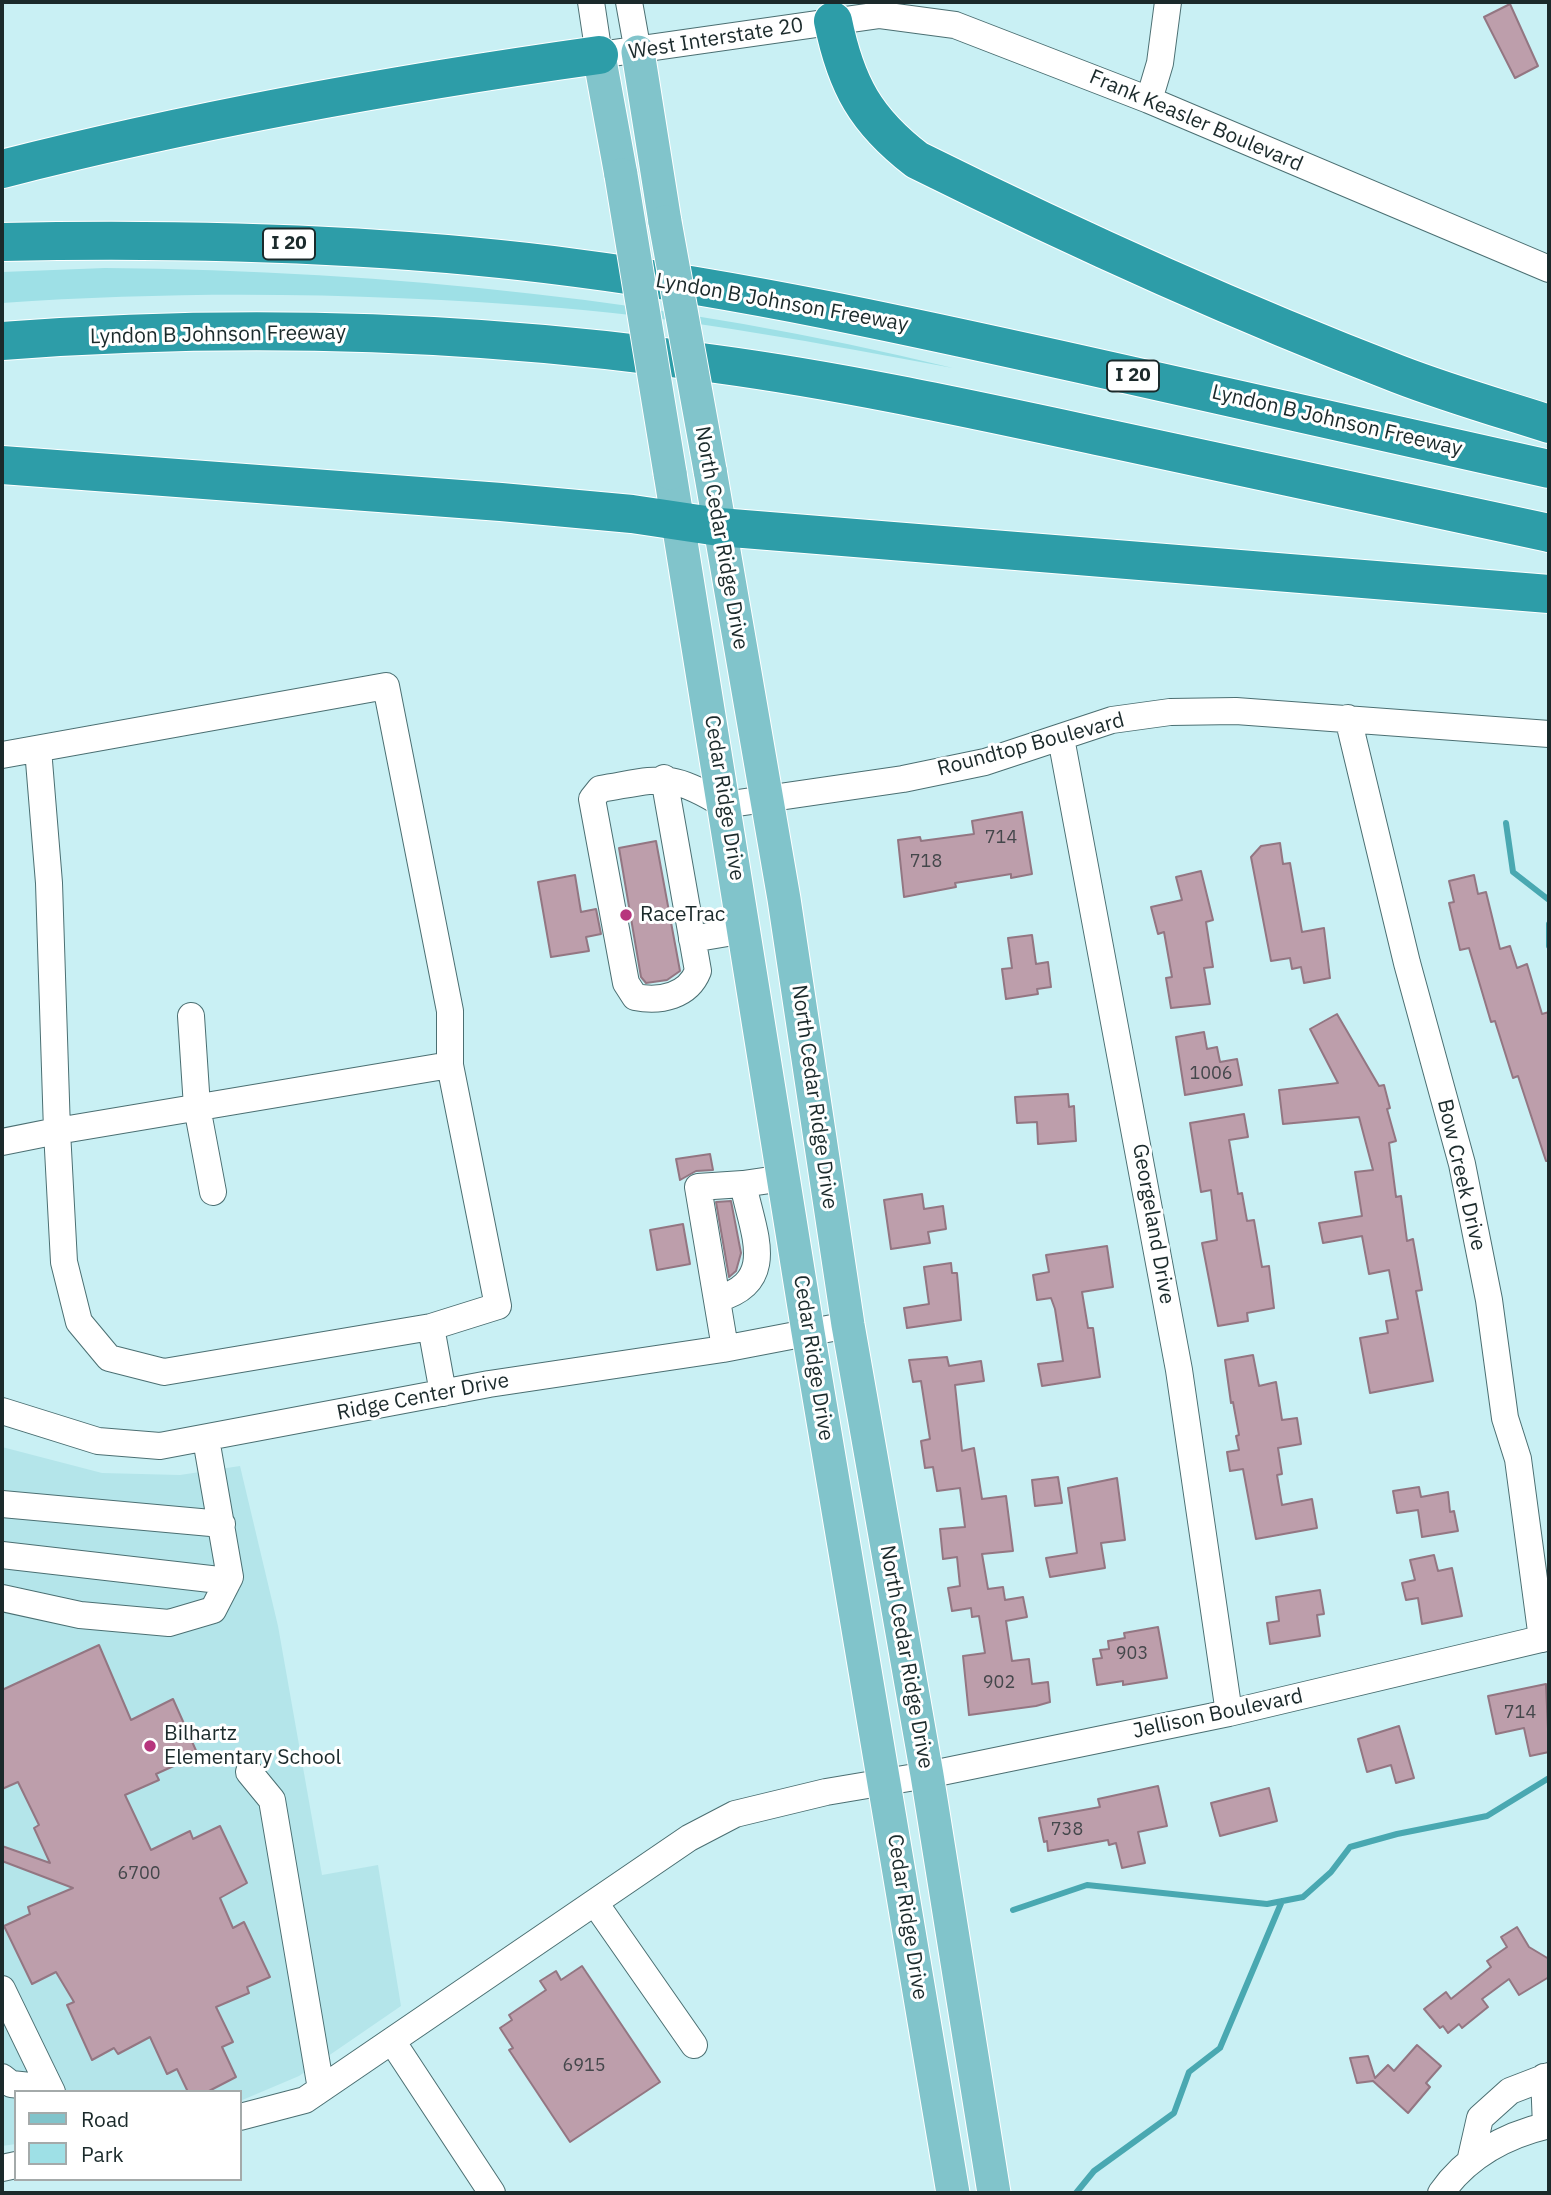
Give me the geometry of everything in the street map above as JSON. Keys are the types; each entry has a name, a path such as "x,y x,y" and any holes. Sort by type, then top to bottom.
{"highway":[{"path":"833,21 850,85 868,115 889,139 917,160 1203,293 1313,339 1400,375 1549,424"},
{"path":"2,169 164,131 290,106 599,55"},
{"name":"Lyndon B Johnson Freeway","path":"2,243 147,240 408,251 575,268 715,288 855,314 1549,469"},
{"name":"Lyndon B Johnson Freeway","path":"2,341 186,332 294,331 437,336 701,362 925,399 1549,533"},
{"path":"2,465 501,502 632,514 719,527 1549,594"}],"main road":[{"name":"North Cedar Ridge Drive","path":"638,52 657,176 784,899 848,1325 927,1775 994,2193"},
{"name":"North Cedar Ridge Drive","path":"599,55 680,522"},
{"name":"Cedar Ridge Drive","path":"680,522 808,1332 953,2193"}],"street":[{"name":"North Cedar Ridge Drive","path":"591,2 599,55"},
{"name":"North Cedar Ridge Drive","path":"629,2 638,52"},
{"path":"880,15 924,2"},
{"path":"1149,100 1160,64 1168,2"},
{"name":"Frank Keasler Boulevard","path":"833,21 880,15 918,17 987,34 1549,270"},
{"name":"West Interstate 20","path":"599,55 638,52 833,21"},
{"path":"2,755 386,685 450,1011 450,1065 498,1306 431,1327 164,1372 108,1358 79,1322 64,1262 49,883 38,749"},
{"name":"Roundtop Boulevard","path":"724,805 903,779 985,762 1112,720 1170,712 1236,711 1549,734"},
{"name":"Bow Creek Drive","path":"1348,718 1407,963 1462,1164 1489,1300 1505,1418 1518,1460 1545,1638"},
{"name":"Georgeland Drive","path":"1061,737 1179,1370 1228,1713"},
{"path":"664,778 698,971 693,984 684,993 647,999 635,997 626,983 592,799 600,789 664,778 691,785 724,805"},
{"path":"692,939 745,930"},
{"path":"191,1016 197,1107 213,1192"},
{"path":"2,1142 450,1065"},
{"path":"725,1349 698,1187 784,1178"},
{"path":"717,1299 737,1293 750,1282 758,1269 743,1184"},
{"path":"755,1246 793,1239"},
{"name":"Ridge Center Drive","path":"2,1411 98,1441 160,1446 443,1393 641,1359 725,1349 848,1325"},
{"path":"431,1327 443,1393"},
{"path":"2,1598 80,1615 169,1623 213,1610 228,1581 222,1524 206,1439"},
{"path":"2,1504 222,1524"},
{"path":"2,1555 228,1581"},
{"name":"Jellison Boulevard","path":"242,2116 305,2100 689,1838 735,1814 884,1781 927,1775 1228,1713 1545,1638"},
{"path":"249,1772 272,1800 321,2089"},
{"path":"595,1903 694,2045"},
{"path":"2,1989 51,2090"},
{"path":"392,2041 492,2193"},
{"path":"2,2077 11,2084 51,2090"},
{"path":"1441,2193 1453,2176 1471,2162 1489,2146 1548,2125 1547,2077 1510,2091 1480,2118 1471,2162"}],"shaded area":[{"name":"Bilhartz Elementary School","path":"2,1447 102,1473 180,1475 240,1466 278,1626 322,1875 378,1865 401,2006 299,2076 242,2100 242,2090 14,2090 14,2144 2,2146"}],"green space":[{"path":"105,268 319,275 532,294 743,324 953,368 709,325 491,303 351,296 212,295 2,303 2,272"}],"building":[{"path":"1510,4 1538,66 1515,78 1484,17"},
{"path":"1022,812 1032,874 1011,878 1011,874 955,883 956,887 904,897 898,840 920,837 921,841 974,834 972,821"},
{"name":"RaceTrac","path":"656,841 680,971 667,980 646,983 641,977 619,848"},
{"path":"1280,843 1283,864 1290,863 1302,932 1324,928 1330,978 1304,983 1301,967 1292,969 1290,958 1271,961 1251,857 1261,846"},
{"path":"1201,871 1213,920 1206,922 1213,967 1204,968 1210,1004 1171,1008 1166,978 1172,977 1164,932 1158,934 1151,907 1182,900 1176,877"},
{"name":"RaceTrac","path":"575,875 581,912 596,909 601,934 586,937 589,951 551,957 538,882"},
{"path":"1474,875 1478,894 1486,892 1500,949 1510,946 1517,968 1527,964 1542,1014 1549,1012 1549,1161 1546,1161 1518,1076 1513,1078 1495,1021 1491,1022 1469,948 1460,950 1449,903 1454,902 1449,881"},
{"path":"1032,935 1036,964 1048,962 1051,987 1037,989 1038,994 1006,999 1002,969 1012,968 1008,938"},
{"path":"1337,1014 1379,1086 1384,1085 1396,1141 1389,1143 1396,1197 1401,1196 1407,1241 1413,1239 1422,1290 1416,1291 1433,1381 1370,1393 1360,1338 1388,1333 1386,1321 1398,1319 1389,1270 1369,1274 1362,1236 1323,1243 1319,1223 1362,1216 1355,1172 1373,1170 1359,1117 1283,1124 1279,1090 1338,1083 1310,1029"},
{"path":"1204,1032 1207,1049 1217,1047 1220,1062 1237,1059 1242,1085 1185,1095 1176,1037"},
{"path":"1068,1094 1069,1107 1074,1106 1076,1141 1038,1144 1037,1122 1017,1123 1015,1097"},
{"path":"1244,1114 1248,1137 1229,1140 1238,1194 1242,1193 1247,1221 1254,1220 1262,1267 1269,1266 1274,1308 1247,1313 1248,1321 1218,1326 1202,1243 1217,1240 1211,1190 1201,1192 1190,1123"},
{"path":"710,1154 713,1170 696,1171 680,1180 676,1159"},
{"path":"922,1194 924,1209 943,1206 946,1229 928,1232 930,1243 891,1249 884,1200"},
{"path":"731,1201 741,1253 736,1271 729,1277 716,1202"},
{"path":"683,1224 690,1264 657,1270 650,1230"},
{"path":"1107,1246 1113,1287 1082,1292 1088,1328 1093,1328 1100,1377 1042,1386 1038,1364 1063,1361 1055,1309 1051,1298 1037,1300 1033,1275 1049,1272 1046,1255"},
{"path":"951,1263 952,1273 957,1273 961,1320 907,1328 904,1308 929,1304 924,1267"},
{"path":"1253,1355 1259,1386 1276,1382 1282,1420 1297,1418 1301,1444 1278,1448 1282,1474 1277,1475 1282,1505 1312,1499 1317,1528 1256,1539 1243,1469 1230,1471 1227,1452 1239,1450 1236,1436 1239,1435 1225,1360"},
{"path":"947,1357 949,1366 981,1361 984,1381 955,1385 962,1451 974,1448 982,1499 1006,1496 1013,1551 982,1554 988,1589 1003,1587 1005,1600 1023,1597 1027,1617 1006,1621 1012,1661 1029,1659 1032,1684 1048,1682 1050,1702 1036,1706 969,1715 963,1656 985,1653 979,1616 972,1617 971,1608 952,1611 948,1588 960,1586 957,1557 943,1559 940,1529 965,1527 960,1488 937,1491 933,1467 925,1468 921,1441 930,1439 921,1381 913,1382 909,1360"},
{"path":"1058,1477 1062,1503 1035,1506 1032,1480"},
{"path":"1117,1478 1125,1540 1101,1543 1105,1568 1050,1577 1046,1558 1077,1553 1068,1488"},
{"path":"1419,1487 1421,1497 1448,1492 1450,1512 1454,1511 1458,1531 1422,1537 1418,1510 1397,1513 1393,1491"},
{"path":"1434,1555 1438,1571 1452,1568 1462,1616 1422,1624 1418,1598 1406,1600 1402,1583 1415,1580 1410,1560"},
{"path":"1320,1590 1324,1614 1317,1615 1320,1636 1270,1644 1267,1623 1279,1621 1276,1597"},
{"path":"1158,1627 1167,1678 1123,1685 1123,1681 1097,1685 1093,1659 1102,1658 1100,1650 1109,1649 1108,1641 1125,1638 1124,1633"},
{"path":"99,1645 131,1720 173,1699 198,1755 156,1774 159,1780 125,1795 151,1850 190,1831 193,1839 220,1826 247,1883 220,1898 233,1928 244,1922 270,1977 247,1987 249,1993 216,2007 233,2042 222,2047 236,2077 211,2090 187,2090 177,2069 167,2074 150,2037 118,2054 114,2048 92,2060 67,2005 74,2002 56,1972 32,1984 4,1926 30,1914 28,1907 73,1888 2,1861 2,1846 50,1863 34,1828 39,1825 18,1782 2,1789 2,1690"},
{"path":"1546,1684 1549,1752 1530,1756 1524,1728 1496,1734 1488,1696"},
{"path":"1399,1726 1414,1778 1396,1783 1391,1765 1367,1772 1358,1739"},
{"path":"1158,1786 1167,1826 1138,1832 1145,1863 1122,1868 1116,1843 1109,1845 1108,1840 1048,1851 1039,1818 1100,1807 1098,1799"},
{"path":"1269,1788 1277,1821 1220,1836 1211,1803"},
{"path":"1517,1927 1529,1947 1549,1959 1549,1977 1519,1995 1509,1979 1482,1999 1488,2007 1462,2028 1459,2024 1448,2033 1443,2026 1440,2028 1424,2009 1446,1992 1451,1999 1491,1967 1487,1961 1507,1947 1501,1937"},
{"path":"582,1966 660,2082 570,2142 509,2050 513,2048 500,2028 512,2020 509,2015 546,1990 540,1981 556,1971 561,1980"},
{"path":"1417,2045 1441,2066 1426,2083 1430,2087 1408,2113 1373,2081 1357,2083 1350,2058 1368,2056 1375,2078 1388,2065 1394,2071"}],"waterway":[{"path":"1506,823 1513,872 1549,900"},
{"path":"1549,924 1549,946"},
{"path":"1013,1910 1087,1885 1267,1904 1303,1897 1331,1872 1350,1847 1397,1834 1487,1816 1549,1778"},
{"path":"1076,2193 1094,2171 1174,2113 1189,2072 1220,2048 1282,1901"}],"place":[{"name":"RaceTrac","path":"626,915"},
{"name":"Bilhartz Elementary School","path":"150,1746"}]}
